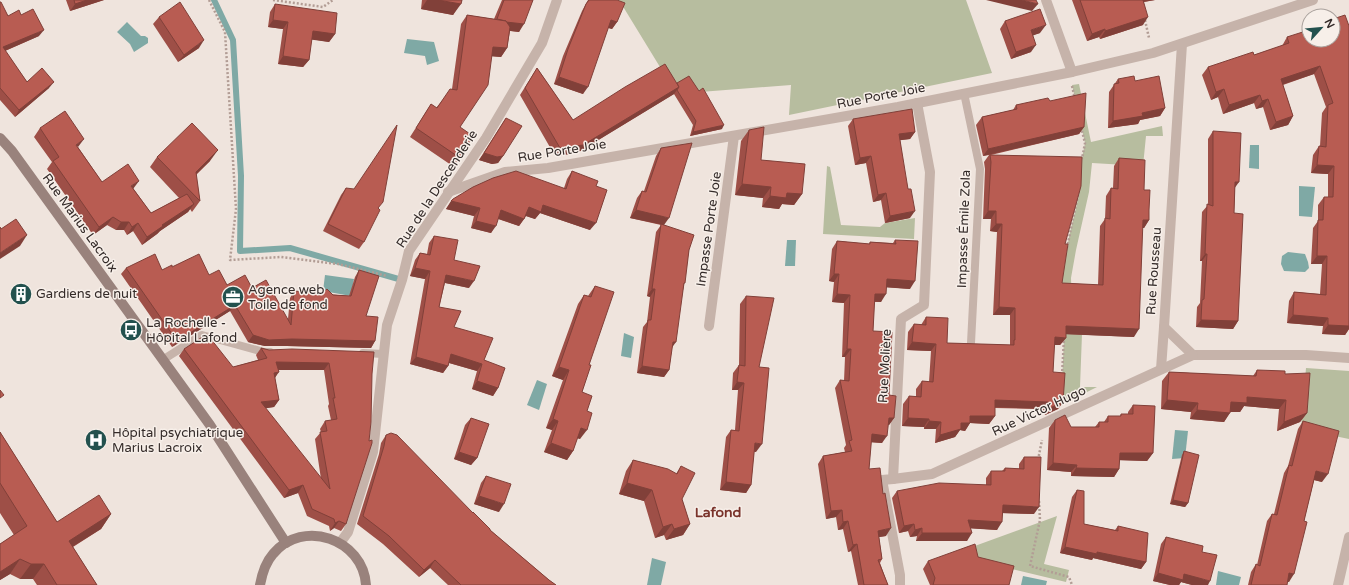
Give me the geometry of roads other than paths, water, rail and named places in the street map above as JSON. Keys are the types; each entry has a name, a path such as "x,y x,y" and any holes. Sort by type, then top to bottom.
{"main road":[{"name":"Rue Marius Lacroix","path":"0,138 12,152 164,359 210,425 286,543"},
{"path":"260,585 264,568 273,554 286,543 299,538 313,536 327,537 340,543 352,552 361,564 366,578 366,585"}],"street":[{"name":"Rue de la Descenderie","path":"340,543 348,532 373,452 387,325 402,280 409,251 486,138 542,42 557,0"},
{"path":"1046,0 1072,72"},
{"name":"Rue Porte Joie","path":"448,192 505,172 548,168 734,136 898,107 1072,72 1153,53 1313,0"},
{"name":"Rue Rousseau","path":"1182,44 1164,327 1193,355"},
{"name":"Rue Molière","path":"892,479 901,319 924,305 930,172 918,103"},
{"name":"Impasse Porte Joie","path":"709,326 734,136"},
{"path":"1161,369 1164,327"},
{"path":"1193,355 1306,355 1349,358"},
{"name":"Rue Victor Hugo","path":"892,479 932,474 1193,355"},
{"path":"892,479 882,480 900,574 900,585"},
{"path":"1338,585 1349,537"}],"lane":[{"name":"Impasse Émile Zola","path":"964,93 980,169 971,343"},
{"path":"164,359 202,335 264,352 279,351"},
{"path":"353,353 384,354"}],"water":[{"path":"127,22 141,36 148,38 148,43 134,52 130,44 117,32"},
{"path":"407,39 434,42 439,61 427,65 425,56 404,53"},
{"path":"1250,145 1259,145 1259,169 1249,168"},
{"path":"1299,186 1315,187 1312,217 1299,216"},
{"path":"787,240 796,240 795,266 785,266"},
{"path":"1288,252 1305,254 1309,268 1305,272 1284,271 1281,264 1282,256"},
{"path":"325,275 354,279 351,296 323,291"},
{"path":"624,333 634,337 631,358 621,356"},
{"path":"537,380 547,384 539,410 527,405"},
{"path":"1175,430 1188,431 1185,458 1172,459"},
{"path":"652,558 666,562 661,585 647,585"},
{"path":"1218,571 1241,577 1239,585 1216,585"},
{"path":"1023,576 1047,581 1046,585 1021,585"}],"waterway":[{"path":"214,0 233,40 241,176 240,251 290,248 402,280"}],"place":[{"name":"Gardiens de nuit","path":"21,294"},
{"name":"Agence web Toile de fond","path":"233,297"},
{"name":"La Rochelle - Hôpital Lafond","path":"131,330"},
{"name":"Hôpital psychiatrique Marius Lacroix","path":"96,440"}],"district":[{"name":"Lafond","path":"718,512"}]}
